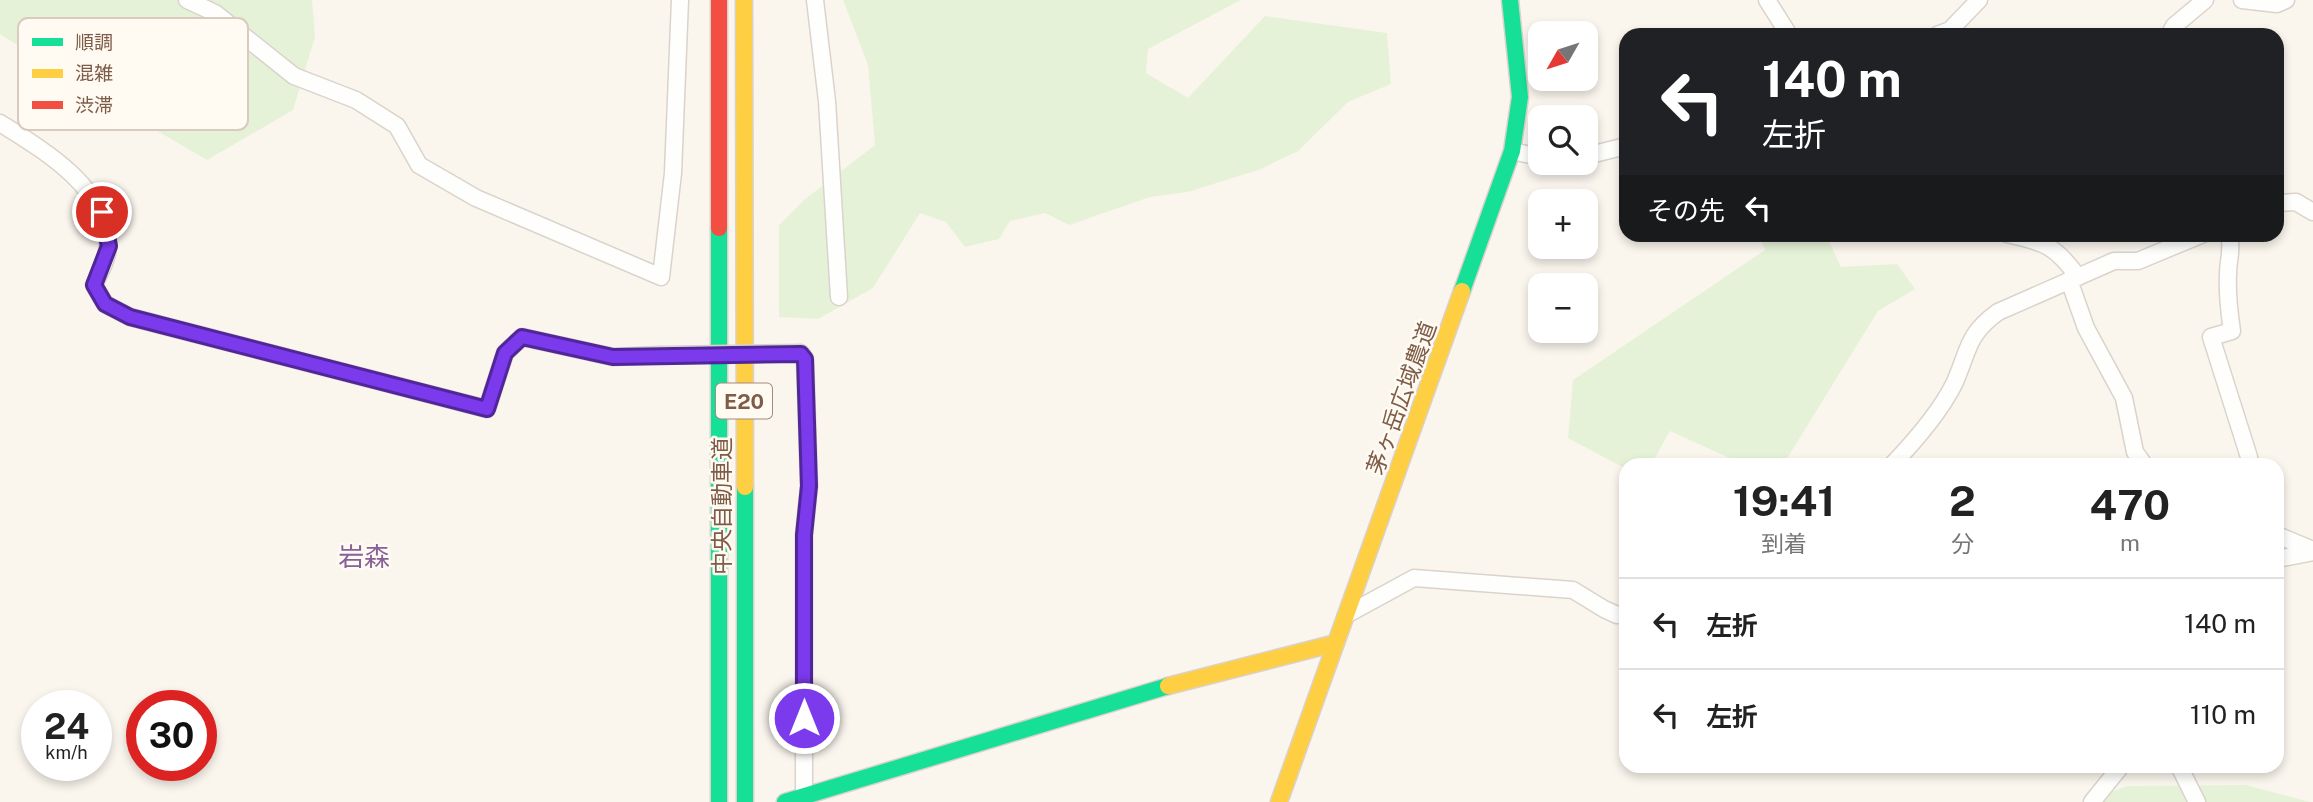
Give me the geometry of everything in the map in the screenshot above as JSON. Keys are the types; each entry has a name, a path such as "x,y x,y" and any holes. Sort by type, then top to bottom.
{"main road":[{"name":"中央自動車道","path":"719,0 719,802"},
{"name":"中央自動車道","path":"744,0 745,802"},
{"name":"茅ヶ岳広域農道","path":"1279,802 1512,151 1520,97 1510,0"},
{"path":"785,802 804,799 1202,676 1336,643"}],"street":[{"path":"187,0 221,18"},
{"path":"248,39 294,76 356,100 397,126 419,165 453,185 476,198 662,277 674,173 680,0"},
{"path":"815,0 828,114 839,297"},
{"path":"1767,0 1785,28"},
{"path":"1950,28 1979,0"},
{"path":"2173,28 2205,0"},
{"path":"2242,0 2277,4 2286,0"},
{"path":"0,123 71,174 102,212 109,246 94,285 105,304 130,317 487,409 505,353 522,337 613,357 801,354 805,359 809,486 804,535 804,799"},
{"path":"1598,153 1619,148"},
{"path":"1512,151 1528,154"},
{"path":"2284,203 2295,202 2313,212"},
{"path":"2043,242 2062,254 2073,279 2086,328 2124,398 2135,452 2139,458"},
{"path":"1899,458 1916,440 1954,384 1965,351 1981,324 1998,312 2113,261 2138,261 2178,242"},
{"path":"2231,242 2233,249 2228,270 2227,304 2232,331 2211,337 2249,457"},
{"path":"2284,538 2313,551"},
{"path":"2284,557 2313,551"},
{"path":"1346,615 1414,578 1573,590 1604,609 1619,614"},
{"path":"2091,802 2115,773"},
{"path":"2182,773 2197,802"}],"green space":[{"path":"0,0 312,0 315,37 293,110 207,160 156,130 248,130 248,18 18,18 18,45 0,34"},
{"path":"843,0 1241,0 1148,49 1146,73 1188,98 1265,16 1387,33 1391,84 1348,102 1298,151 1261,169 1188,192 1150,197 1069,225 1045,213 1010,221 999,239 965,247 946,222 920,213 873,288 818,319 779,317 779,225 804,200 875,145 868,65"},
{"path":"1762,242 1829,242 1841,267 1897,264 1915,289 1878,311 1787,458 1730,458 1670,431 1655,458 1619,458 1619,465 1568,438 1573,380 1765,250"},
{"path":"2246,785 2310,802 2087,802 2126,786"}],"traffic: fast":[{"path":"1462,291 1512,151 1520,97 1510,0"},
{"path":"719,228 719,802"},
{"path":"745,487 745,802"},
{"path":"785,802 1168,686"}],"traffic: slow":[{"path":"744,0 745,487"},
{"path":"1279,802 1462,291"},
{"path":"1168,686 1336,643"}],"traffic: jam":[{"path":"719,0 719,228"}],"district":[{"name":"岩森","path":"364,556"}],"route":[{"path":"102,212 109,246 94,285 105,304 130,317 256,347 487,409 505,353 522,337 613,357 801,354 805,359 809,486 804,535 804,718"}]}
